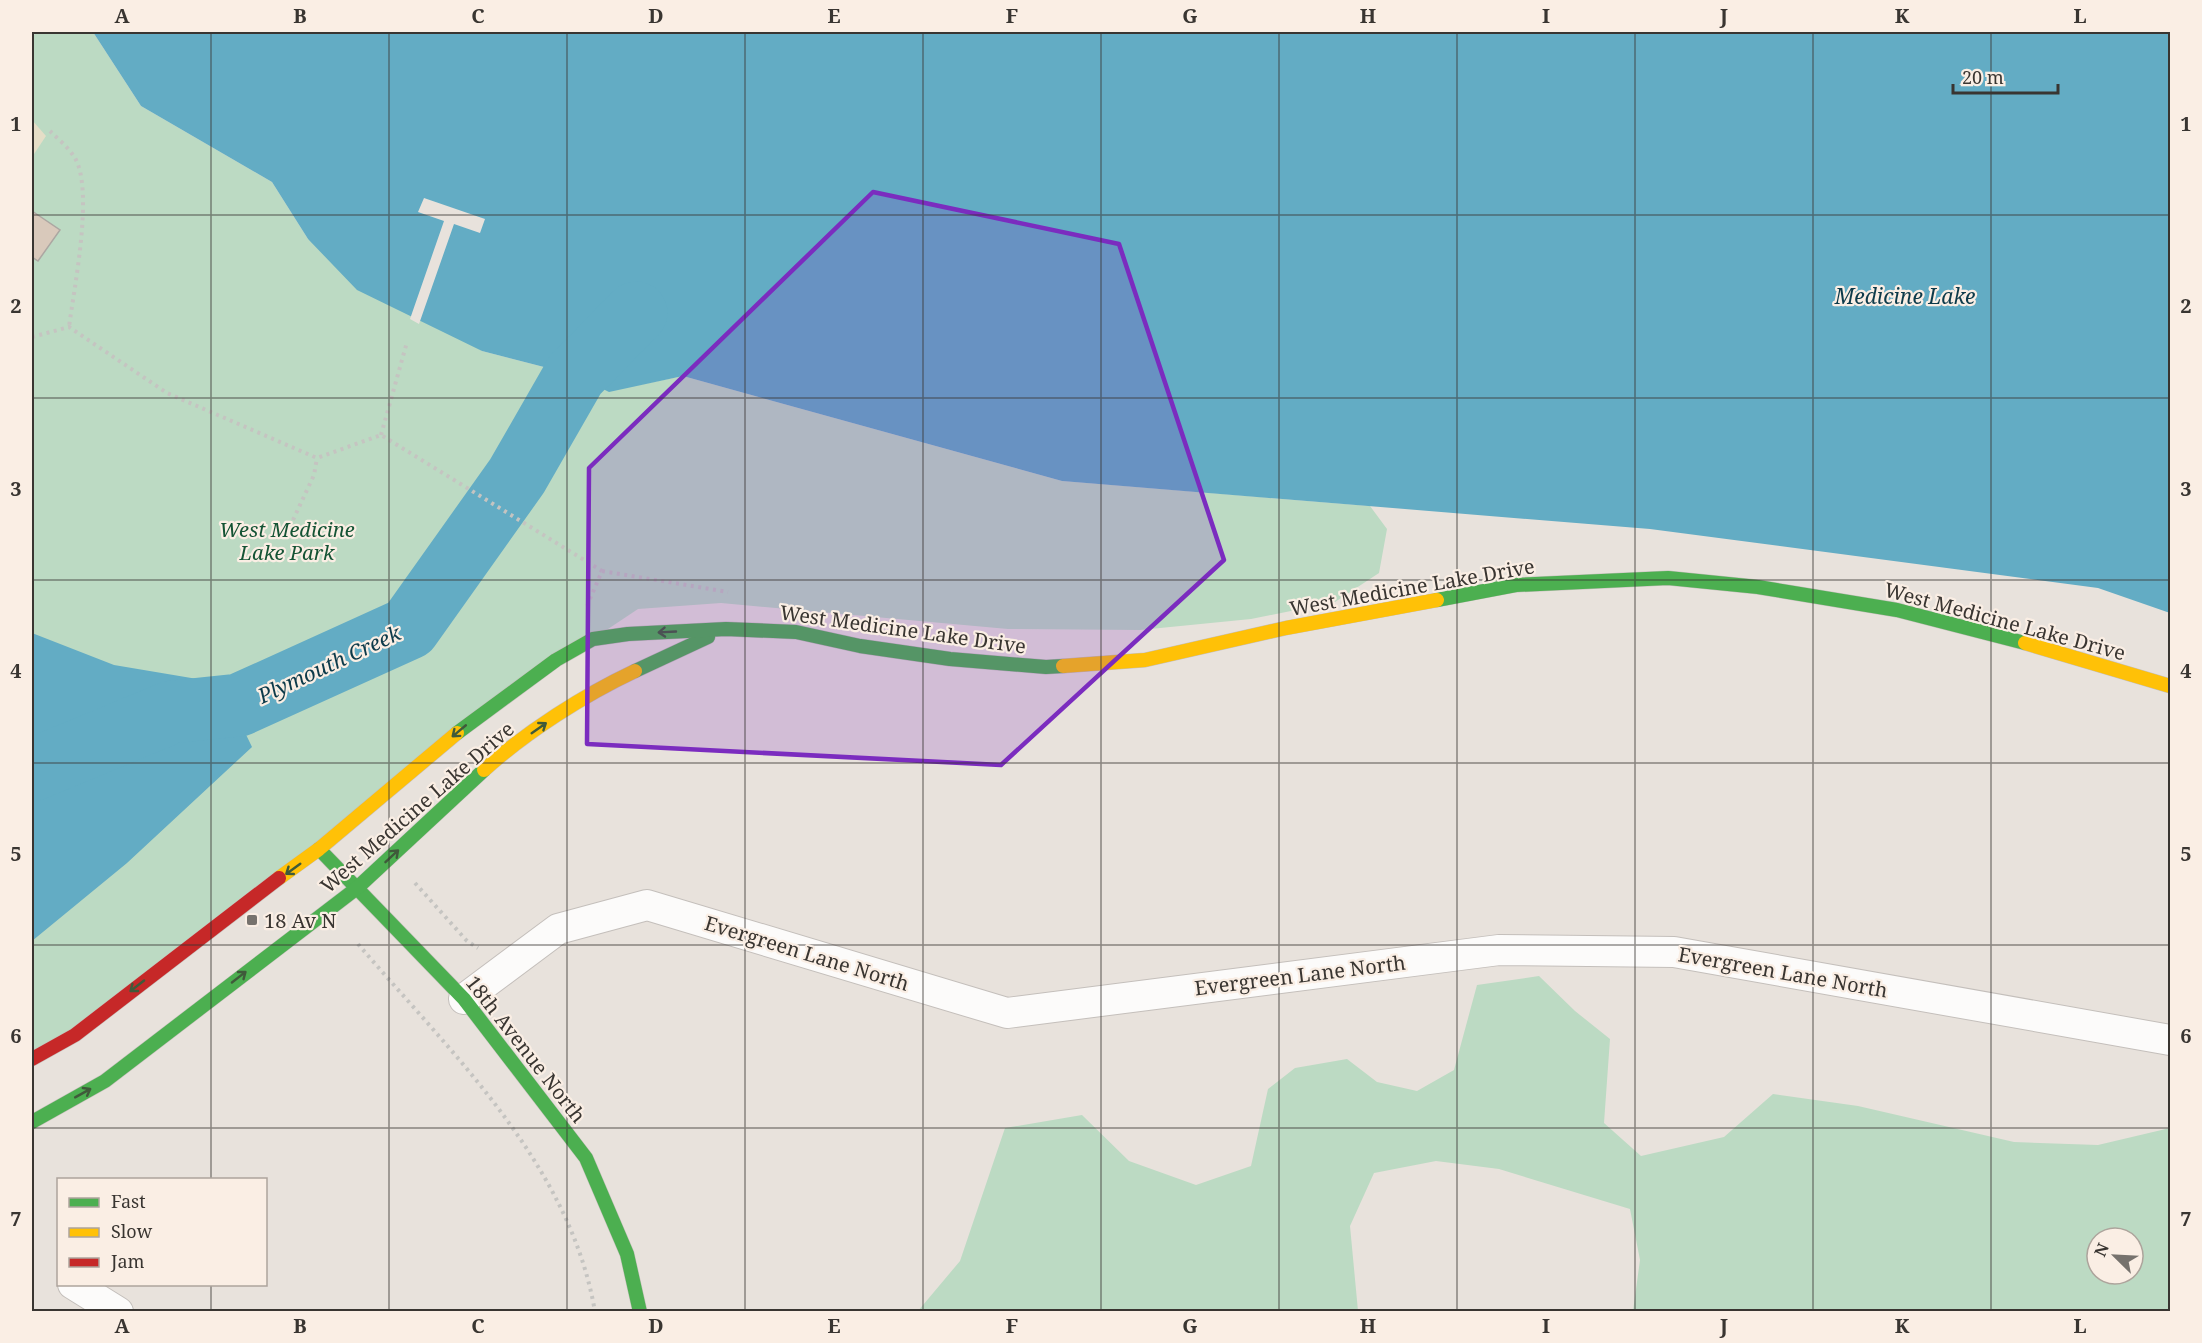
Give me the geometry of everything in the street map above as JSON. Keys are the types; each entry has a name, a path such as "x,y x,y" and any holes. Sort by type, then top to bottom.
{"street":[{"name":"West Medicine Lake Drive","path":"32,1059 75,1035 224,919 319,849 474,719 556,660 593,639 628,634 726,629 796,632 860,646 950,659 1046,667 1145,660 1286,628 1516,585 1668,578 1758,587 1897,610 2013,639 2170,686"},
{"name":"West Medicine Lake Drive","path":"32,1122 105,1081 357,888 503,753 604,686 726,629"},
{"name":"18th Avenue North","path":"319,849 464,999 586,1158 627,1254 640,1311"},
{"name":"Evergreen Lane North","path":"464,999 558,929 647,905 1007,1013 1499,950 1674,952 2170,1040"},
{"path":"76,1286 118,1311"}],"path":[{"path":"50,131 76,159 83,186 82,226 69,327"},
{"path":"32,337 69,327 167,393 317,458 381,435 448,474 602,571 586,609"},
{"path":"381,435 407,342"},
{"path":"293,520 314,475 317,458"},
{"path":"411,881 417,883 466,941 478,949 485,948"},
{"path":"364,951 502,1114 551,1184 581,1251 595,1311"}],"highlighted area":[{"path":"873,192 1119,244 1224,560 1001,765 587,744 589,468"}],"green space":[{"name":"West Medicine Lake Park","path":"36,32 93,32 141,106 272,182 308,239 482,351 575,375 609,391 683,376 1062,481 1370,506 1387,529 1379,573 1335,602 1251,619 1140,630 1008,629 721,603 638,609 593,639 32,1059 32,38"},
{"path":"1539,976 1575,1011 1610,1039 1604,1123 1641,1156 1724,1137 1773,1094 1858,1106 2014,1142 2098,1145 2170,1128 2170,1311 1633,1311 1640,1260 1630,1209 1499,1169 1436,1161 1374,1173 1350,1226 1358,1311 918,1311 960,1261 1005,1128 1082,1115 1129,1161 1196,1185 1251,1166 1268,1089 1295,1068 1347,1059 1377,1082 1417,1091 1454,1070 1477,985"}],"sand":[{"path":"32,120 46,136 32,157"}],"water":[{"name":"Medicine Lake","path":"93,32 2170,32 2170,613 2098,588 1650,529 1062,481 683,376 609,392 575,375 482,351 357,290 308,239 272,182 141,106"},
{"path":"32,633 114,665 221,683 252,747 127,863 32,941"}],"pier":[{"path":"424,198 485,219 480,233 454,224 419,324 410,319 444,221 418,212"}],"building":[{"path":"32,211 60,230 38,261 32,257"}],"waterway":[{"name":"Plymouth Creek","path":"32,770 172,712 239,705 409,628 517,476 575,375 636,313"}],"traffic: fast":[{"path":"1437,600 1516,585 1668,578 1758,587 1897,610 2025,643"},
{"path":"457,733 556,660 593,639 628,634 726,629 796,632 860,646 950,659 1046,667 1063,666"},
{"path":"635,671 708,637"},
{"path":"32,1122 105,1081 357,888 484,770"},
{"path":"319,849 464,999 586,1158 627,1254 640,1312"}],"traffic: slow":[{"path":"1063,666 1145,660 1286,628 1437,600"},
{"path":"2025,643 2170,686"},
{"path":"484,770 556,715 635,671"},
{"path":"279,878 319,849 457,733"}],"traffic: jam":[{"path":"32,1059 75,1035 279,878"}],"place":[{"name":"18 Av N","path":"252,920"}]}
